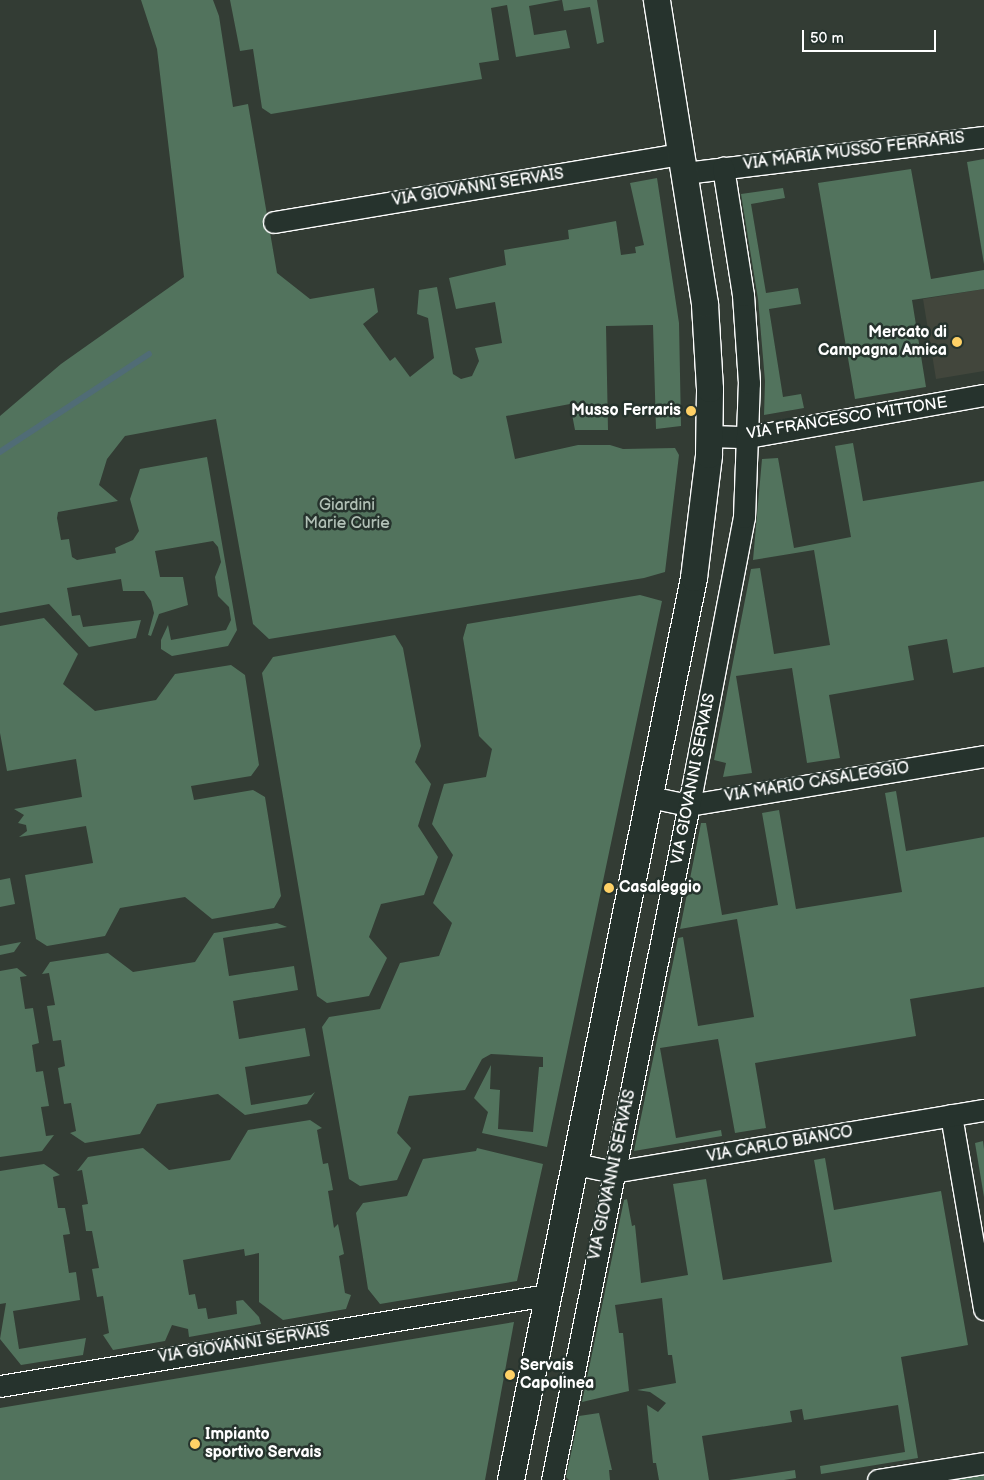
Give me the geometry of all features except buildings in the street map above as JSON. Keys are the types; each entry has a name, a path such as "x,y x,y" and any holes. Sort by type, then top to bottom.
{"street":[{"path":"511,1480 701,539 710,436 706,304 657,0"},
{"name":"VIA MARIA MUSSO FERRARIS","path":"723,168 984,136"},
{"name":"VIA GIOVANNI SERVAIS","path":"274,222 683,164 723,168 743,295 749,383 748,437 739,549 689,805 613,1172 554,1476"},
{"name":"VIA FRANCESCO MITTONE","path":"710,436 748,437 984,396"},
{"name":"VIA MARIO CASALEGGIO","path":"650,797 689,805 984,756"},
{"name":"VIA CARLO BIANCO","path":"576,1164 613,1172 984,1110"},
{"path":"951,1115 984,1310"},
{"name":"VIA GIOVANNI SERVAIS","path":"0,1386 547,1295"},
{"path":"520,1440 529,1480"},
{"path":"878,1480 984,1463"}],"shaded area":[{"name":"Mercato di Campagna Amica","path":"984,289 984,371 936,379 923,299"}],"green space":[{"name":"Giardini Marie Curie","path":"141,0 213,0 219,16 233,107 248,104 277,273 310,299 374,288 378,312 363,324 390,361 395,357 410,377 434,358 428,318 417,314 419,290 437,287 453,374 461,379 472,376 479,361 475,348 502,343 495,302 456,309 449,278 506,265 504,250 569,239 568,230 616,221 621,255 636,253 635,247 644,245 630,183 657,178 679,323 681,426 656,429 653,325 606,326 608,430 575,430 570,404 506,416 515,459 578,445 610,445 623,449 675,448 679,455 665,572 644,578 269,639 253,624 216,419 125,436 107,459 99,485 118,501 58,512 57,518 61,540 69,539 72,557 77,560 116,553 115,548 133,540 139,531 130,499 140,469 207,457 237,630 228,646 172,656 161,649 161,640 168,625 171,640 226,630 231,620 229,607 218,596 215,577 221,562 218,547 213,541 155,551 160,577 183,577 188,605 159,614 151,636 148,635 154,613 151,601 144,591 123,591 121,579 67,588 72,616 80,615 83,627 141,620 136,638 89,647 49,604 0,613 0,416 61,364 184,277 157,49"},
{"path":"230,0 561,0 529,6 534,35 566,30 570,48 516,57 507,5 491,8 499,60 479,63 482,79 271,114 262,108 253,49 240,51"},
{"path":"562,0 597,0 604,42 597,44 590,7 564,11"},
{"path":"984,159 984,264 967,162"},
{"path":"911,169 931,279 984,270 984,289 912,300 926,387 855,399 818,183"},
{"path":"783,188 785,198 751,204 766,293 798,288 801,304 769,309 783,397 801,394 804,408 764,415 765,381 758,299 741,194"},
{"path":"853,443 863,501 984,481 984,667 953,673 947,639 908,646 914,680 829,695 840,758 807,763 792,668 736,676 752,773 723,777 726,763 714,760 751,569 760,568 774,654 830,645 814,550 753,560 762,459 778,458 794,548 851,537 835,446"},
{"path":"640,595 662,601 547,1147 482,1133 488,1112 474,1098 491,1065 490,1089 500,1090 498,1129 533,1132 539,1067 543,1067 543,1057 491,1054 482,1059 465,1090 409,1096 397,1133 411,1148 397,1180 360,1186 349,1179 322,1027 329,1017 380,1009 400,963 439,956 452,923 433,903 453,855 432,824 444,784 486,777 492,749 479,736 463,638 467,624"},
{"path":"44,618 78,654 63,684 95,711 156,700 175,674 231,665 245,675 259,765 251,776 191,786 194,800 253,790 265,797 281,896 274,908 212,919 185,897 120,908 105,936 47,946 36,939 25,875 93,863 86,826 19,837 27,831 26,825 18,823 24,815 14,809 82,797 76,759 7,771 0,733 0,626"},
{"path":"395,635 403,648 421,746 415,762 431,784 418,826 438,857 424,895 381,904 369,937 387,958 369,996 327,1003 317,996 262,673 273,657"},
{"path":"896,791 906,851 984,837 984,987 910,999 916,1036 755,1063 766,1128 735,1133 718,1039 660,1048 676,1138 721,1130 722,1136 634,1151 678,938 683,937 698,1026 754,1017 737,919 680,929 701,823 706,823 722,915 778,905 762,813 779,810 796,909 902,892 885,793"},
{"path":"10,878 15,904 0,907 0,880"},
{"path":"277,923 287,927 223,938 229,976 294,966 298,990 233,1001 239,1039 305,1028 310,1056 245,1067 251,1105 311,1095 315,1092 307,1104 245,1115 218,1094 157,1104 140,1134 85,1143 70,1133 76,1131 71,1103 64,1104 58,1068 65,1066 61,1040 53,1041 47,1006 55,1005 49,973 42,974 50,962 108,953 133,972 195,962 214,933"},
{"path":"21,942 14,952 0,955 0,946"},
{"path":"17,968 27,976 20,977 25,1009 33,1008 39,1043 32,1045 36,1072 43,1071 49,1106 41,1107 46,1136 54,1135 42,1151 0,1157 0,971"},
{"path":"310,1120 322,1128 317,1130 323,1164 328,1163 333,1190 328,1191 334,1228 338,1224 344,1254 339,1256 345,1293 351,1295 346,1309 283,1320 259,1302 259,1253 245,1256 244,1249 183,1260 189,1295 195,1294 198,1309 206,1308 208,1319 237,1314 236,1301 243,1300 259,1317 261,1324 189,1337 188,1329 172,1325 165,1341 113,1350 103,1335 109,1333 103,1296 97,1297 92,1269 99,1268 92,1231 86,1231 82,1205 88,1204 82,1170 77,1171 88,1157 143,1148 169,1170 230,1160 248,1130"},
{"path":"983,1141 984,1149 984,1197 975,1143"},
{"path":"477,1148 543,1164 517,1281 380,1304 368,1289 356,1213 363,1203 407,1196 423,1159 476,1151"},
{"path":"825,1158 834,1210 941,1191 968,1345 901,1357 918,1458 821,1474 820,1466 905,1452 898,1405 804,1420 802,1409 790,1411 792,1422 702,1436 709,1480 659,1480 656,1463 653,1463 647,1405 658,1412 666,1403 650,1392 637,1390 676,1383 672,1355 668,1355 662,1298 615,1305 619,1333 623,1333 629,1391 582,1402 624,1200 627,1199 632,1226 635,1225 641,1283 688,1275 673,1184 706,1179 723,1280 832,1262 814,1160"},
{"path":"44,1164 60,1175 53,1177 58,1208 65,1208 70,1234 63,1235 69,1273 76,1272 80,1300 13,1311 19,1349 86,1338 83,1355 21,1365 0,1339 6,1303 0,1304 0,1171"},
{"name":"Impianto sportivo Servais","path":"514,1322 485,1480 0,1480 0,1408"},
{"path":"599,1413 612,1470 609,1470 610,1480 569,1480 566,1477 579,1416"},
{"path":"795,1470 796,1478 784,1480 729,1480"},
{"path":"984,1473 984,1480 941,1480"}],"waterway":[{"path":"0,452 149,354"}],"place":[{"name":"Mercato di Campagna Amica","path":"957,342"},
{"name":"Musso Ferraris","path":"691,411"},
{"name":"Casaleggio","path":"609,888"},
{"name":"Servais Capolinea","path":"510,1375"},
{"name":"Impianto sportivo Servais","path":"195,1444"}]}
